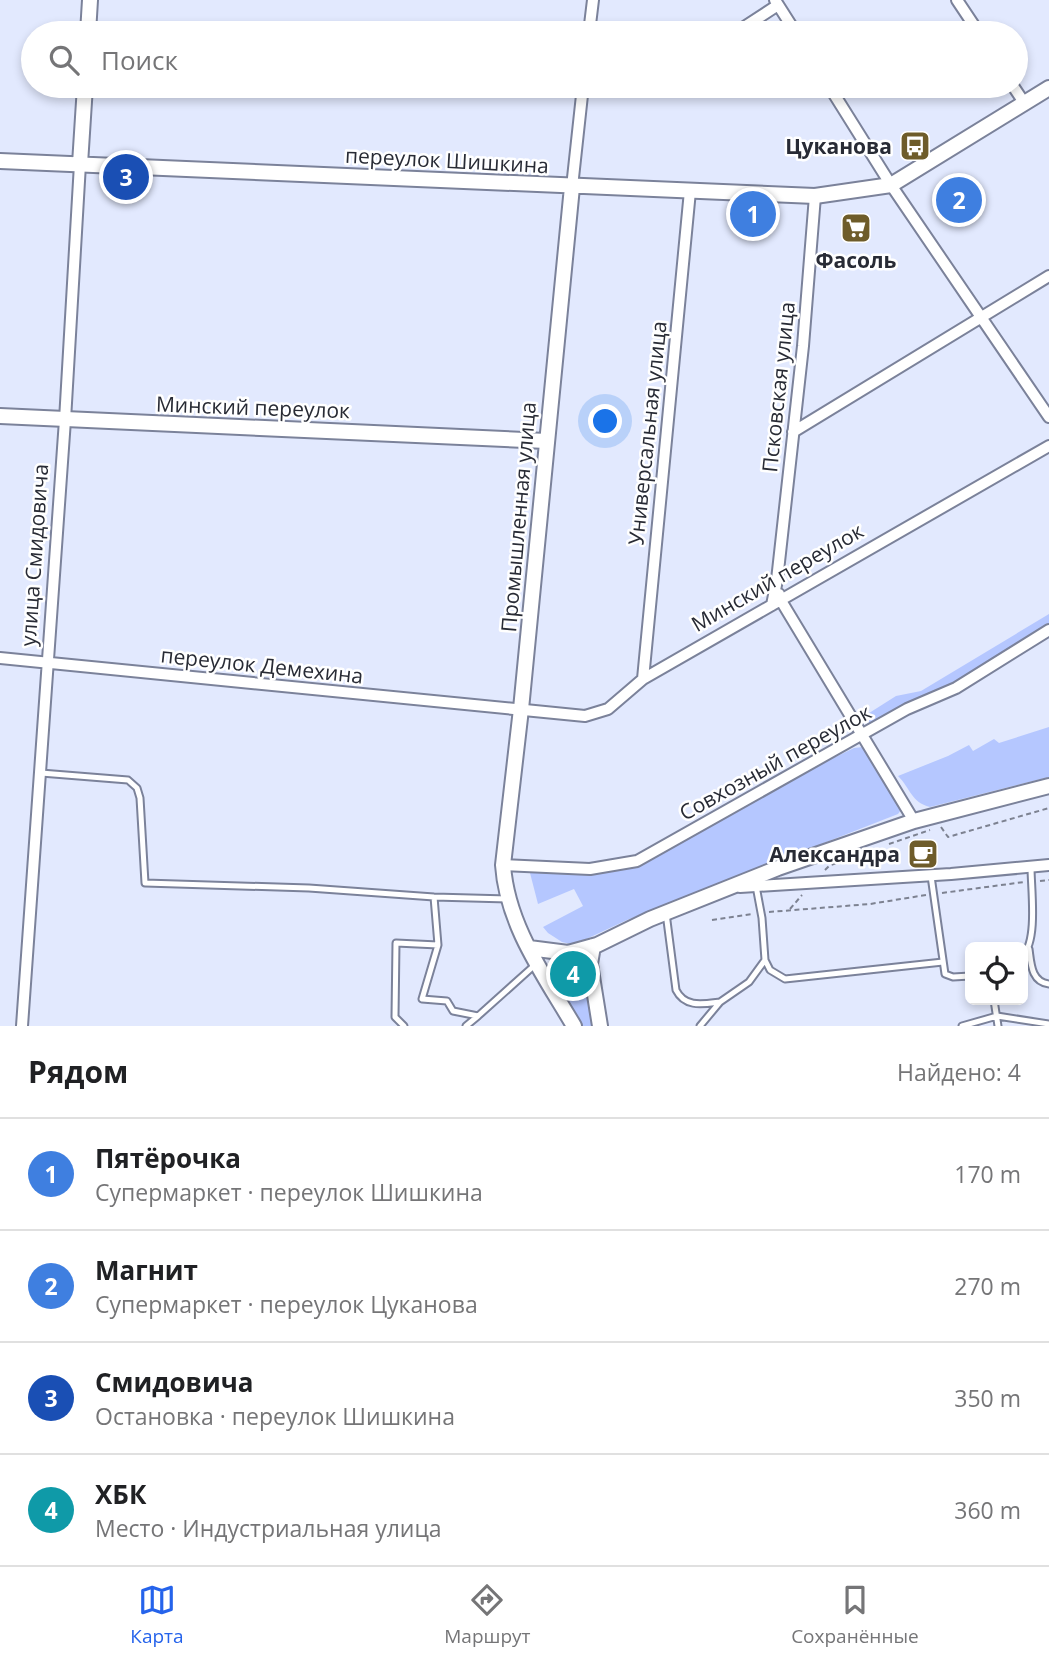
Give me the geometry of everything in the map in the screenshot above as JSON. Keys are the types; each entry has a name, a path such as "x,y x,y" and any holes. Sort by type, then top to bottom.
{"main road":[{"path":"89,21 90,0"},
{"path":"891,185 1049,88"},
{"name":"улица Смидовича","path":"80,164 84,98"},
{"name":"переулок Шишкина","path":"0,161 816,197 891,185"},
{"name":"Промышленная улица","path":"572,187 521,709 503,864 508,899 519,929 574,1026"},
{"name":"Минский переулок","path":"0,416 546,441"},
{"path":"529,948 568,953 593,946 730,888 914,821 1049,786"},
{"path":"593,946 590,964 600,1026"}],"street":[{"path":"590,21 593,0"},
{"path":"957,0 971,21"},
{"path":"751,21 777,2 789,21"},
{"name":"Промышленная улица","path":"572,187 582,98"},
{"path":"837,98 891,185 1049,417"},
{"path":"1021,98 1025,104"},
{"name":"улица Смидовича","path":"22,1026 65,420 80,164"},
{"name":"Универсальная улица","path":"643,679 690,191"},
{"name":"Псковская улица","path":"816,197 776,602 863,734 914,821"},
{"path":"793,432 1049,276"},
{"name":"Минский переулок","path":"521,709 585,716 608,709 643,679 1049,446"},
{"name":"Совхозный переулок","path":"503,864 590,869 637,862 907,709 956,688 1049,630"},
{"name":"переулок Демехина","path":"0,658 521,709"},
{"path":"730,888 931,876 1049,865"}],"lane":[{"path":"41,773 128,780 137,788 145,883 309,888 508,899"},
{"path":"1031,867 1032,932 1029,946 1032,970 1042,983 1049,984"},
{"path":"931,876 945,974 965,976"},
{"path":"756,886 765,942 765,960 770,970 785,979 943,962"},
{"path":"434,897 438,945 422,999 447,1001 453,1011 478,1016"},
{"path":"666,913 676,990 680,998 694,1004 720,1002"},
{"path":"404,1026 395,1017 396,943 438,945"},
{"path":"466,1026 540,960 537,963"},
{"path":"700,1026 720,1002 749,982 765,960"},
{"path":"995,1005 998,1026"},
{"path":"962,1026 997,1016 1049,1024"}],"path":[{"path":"941,827 948,837 1049,808"},
{"path":"890,843 929,831"},
{"path":"789,910 829,866 864,852"},
{"path":"712,920 761,912 870,904 990,885 1049,880"}],"shaded area":[{"path":"1049,614 1049,626 964,681 870,724 866,715 896,696 921,691"},
{"path":"1049,727 1049,777 930,807 919,802 898,776 969,745 973,751 994,739 999,743"},
{"path":"863,747 898,803 901,810 898,814 627,920 582,941 571,944 562,942 543,927 583,906 574,889 538,904 530,873 616,871 639,866 821,764 854,748"},
{"path":"570,960 585,964 592,1026 582,1026 559,982 562,966"}],"place":[{"name":"Цуканова","path":"915,146"},
{"name":"Смидовича","path":"126,177"},
{"name":"Магнит","path":"959,200"},
{"name":"Пятёрочка","path":"753,214"},
{"name":"Фасоль","path":"856,228"},
{"name":"Александра","path":"923,854"},
{"name":"ХБК","path":"573,974"}]}
